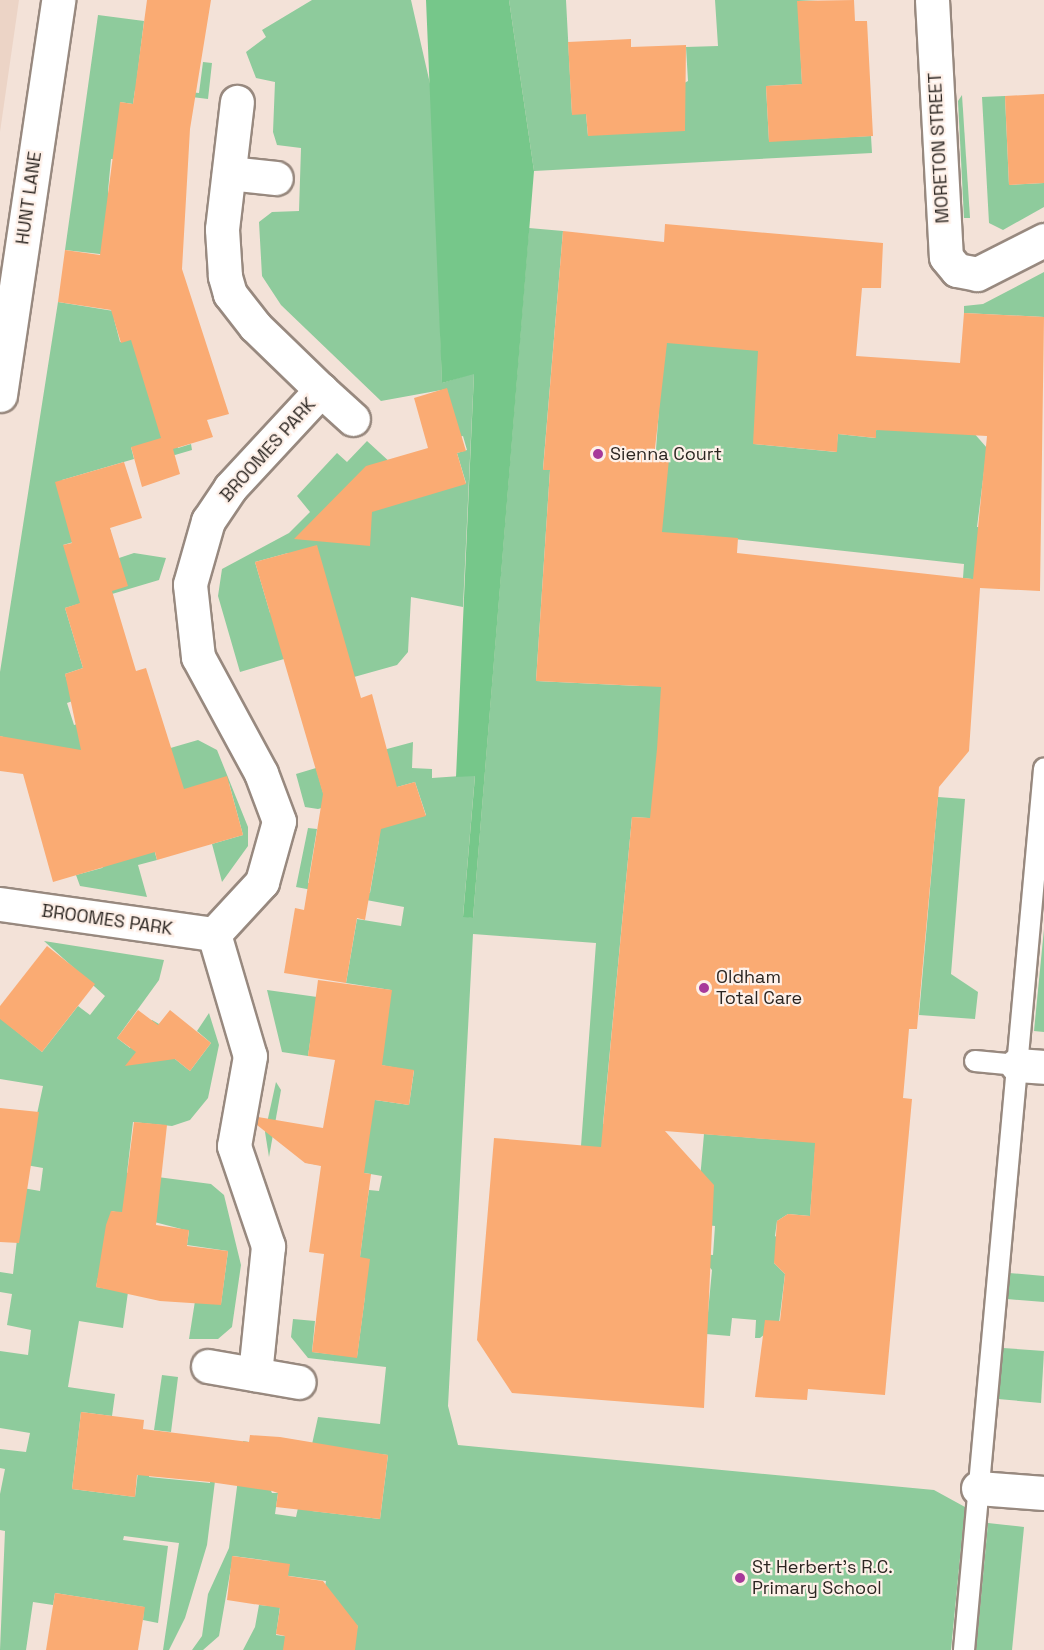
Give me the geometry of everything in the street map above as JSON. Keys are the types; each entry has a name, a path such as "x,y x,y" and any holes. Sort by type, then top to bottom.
{"street":[{"name":"HUNT LANE","path":"0,395 8,282 58,0"},
{"name":"MORETON STREET","path":"932,0 946,257 957,270 977,274 1044,240"},
{"name":"BROOMES PARK","path":"0,904 214,934 262,882 279,820 261,773 198,657 190,584 213,513 321,390 230,294 222,229 237,102"},
{"path":"229,173 276,178"},
{"path":"321,390 353,419"},
{"path":"214,934 250,1056 234,1146 268,1246 255,1374"},
{"path":"208,1366 299,1382"},
{"path":"978,1488 1044,1493"}],"lane":[{"path":"964,1650 978,1488 1031,1066 1044,769"},
{"path":"975,1061 1031,1066"}],"shaded area":[{"path":"0,0 19,0 0,132"}],"green space":[{"path":"312,0 411,0 433,97 442,383 474,373 463,607 411,597 408,652 397,665 354,677 284,659 240,672 218,596 222,569 289,533 310,512 297,496 337,453 347,462 367,441 392,464 466,483 457,453 467,450 463,436 451,439 447,389 381,401 281,305 262,276 259,222 272,212 299,211 301,148 277,145 273,132 275,82 256,78 246,52 266,37 262,30","holes":["288,553 296,582 314,601 270,613 255,562"]},
{"path":"426,0 509,0 534,171 473,918 463,917 475,776 456,777 474,374 442,383"},
{"path":"509,0 566,0 572,114 586,114 588,136 688,81 686,47 718,46 715,0 818,0 798,1 802,84 766,86 769,141 871,136 872,153 534,171"},
{"path":"98,15 144,21 136,86 199,93 203,62 212,63 208,99 135,90 133,104 120,102 126,160 111,159 108,191 117,256 65,250"},
{"path":"962,95 970,218 964,218 958,101"},
{"path":"1005,96 1009,185 1044,183 1044,207 1003,230 989,223 982,97"},
{"path":"529,228 563,231 543,469 550,470 536,681 639,686 664,338 778,347 754,444 836,452 838,434 875,438 877,425 973,432 987,448 977,527 982,527 980,580 963,578 964,564 697,535 696,821 632,817 603,1124 644,1152 581,1146 596,943 473,934 448,1406 458,1445 934,1490 965,1507 951,1650 243,1650 255,1627 259,1605 280,1607 276,1635 351,1645 358,1626 341,1619 338,1600 323,1598 326,1581 268,1573 270,1561 233,1556 219,1636 203,1650 192,1650 202,1636 208,1594 229,1548 243,1441 249,1442 272,1493 278,1493 275,1514 296,1517 318,1417 380,1424 386,1367 308,1358 291,1337 293,1319 315,1321 312,1352 357,1357 365,1296 360,1257 364,1225 369,1190 379,1191 382,1176 307,1163 309,1150 375,1100 409,1105 414,1071 381,1065 316,1002 308,1056 282,1052 267,990 389,1007 391,990 346,983 357,919 401,926 404,907 296,887 308,828 317,829 308,883 370,893 379,840 354,836 426,815 415,782 318,809 305,807 296,774 316,768 324,796 387,749 413,742 412,768 432,769 432,778 475,775 463,916 473,918","holes":["320,1447 388,1455 380,1519 312,1511"]},
{"path":"1044,272 1044,317 964,313 964,306 983,304"},
{"path":"58,302 132,314 114,319 120,342 148,335 178,448 191,444 192,450 175,455 131,447 134,459 62,480 111,531 63,545 119,558 134,553 166,558 159,580 65,608 83,668 65,674 71,694 84,697 67,703 74,725 94,719 143,756 198,740 217,750 248,827 248,846 222,882 212,844 243,835 229,783 209,798 0,736 0,672"},
{"path":"938,797 965,799 951,974 978,992 975,1019 919,1015"},
{"path":"147,824 157,860 138,865 147,897 80,886 76,875 102,868"},
{"path":"1044,929 1044,1032 1034,1031"},
{"path":"44,941 164,960 159,980 117,1038 130,1048 152,1020 159,1024 165,1051 190,1071 211,1043 197,1031 209,1013 219,1045 208,1098 190,1120 172,1126 133,1122 127,1173 211,1184 224,1195 241,1265 232,1327 218,1339 189,1339 195,1301 221,1304 228,1251 187,1245 189,1231 112,1211 96,1287 128,1292 123,1328 79,1321 68,1387 115,1394 112,1416 81,1412 72,1489 135,1497 143,1430 152,1450 149,1477 210,1483 213,1456 218,1457 207,1545 185,1618 169,1650 163,1650 179,1543 124,1536 123,1540 168,1546 158,1623 143,1620 144,1607 55,1593 53,1605 33,1602 26,1650 0,1650 5,1531 0,1530 0,1494 5,1469 0,1468 0,1449 26,1452 30,1433 0,1428 0,1351 28,1355 31,1330 7,1325 12,1294 0,1292 0,1272 13,1274 23,1188 40,1191 43,1168 26,1165 43,1086 0,1079 0,1018 42,1052 78,1006 90,1015 105,996"},
{"path":"276,1082 281,1090 269,1157 265,1132"},
{"path":"820,1086 810,1216 788,1214 777,1221 775,1236 784,1242 774,1263 785,1274 779,1323 760,1338 755,1338 756,1320 732,1318 730,1336 706,1334 712,1270 698,1254 713,1255 715,1226 696,1224 704,1134 780,1140 784,1088"},
{"path":"1009,1273 1044,1276 1044,1302 1007,1299"},
{"path":"1003,1348 1044,1351 1041,1403 998,1399"},
{"path":"162,1375 178,1377 171,1432 154,1430"},
{"path":"988,1523 1024,1527 1012,1650 976,1650"}],"building":[{"path":"147,0 211,0 190,129 182,269 229,414 207,420 213,437 173,449 180,474 142,487 131,447 161,438 131,340 121,343 111,310 58,302 65,250 100,255 120,102 133,104"},
{"path":"854,0 855,21 867,21 873,136 769,142 766,86 802,84 797,1"},
{"path":"631,39 631,47 686,45 685,131 588,136 586,114 572,115 568,42"},
{"path":"1044,94 1044,183 1009,185 1005,96"},
{"name":"Oldham Total Care","path":"665,224 883,243 881,288 862,288 856,356 960,363 964,313 1044,317 1040,591 980,588 969,751 939,787 917,1029 909,1029 903,1098 912,1099 885,1395 808,1389 807,1400 755,1397 765,1320 780,1321 785,1274 774,1263 777,1221 788,1214 810,1216 815,1143 665,1131 714,1185 704,1408 512,1393 477,1340 494,1138 601,1147 632,817 650,818 657,749 661,687 536,681 550,470 543,470 563,231 664,242","holes":["667,343 758,351 753,444 837,452 838,434 876,438 876,430 987,436 973,579 737,553 738,538 662,532 669,459 654,457"]},
{"path":"447,388 466,451 457,453 466,484 372,512 370,546 294,539 366,466 428,448 414,398"},
{"path":"124,462 142,518 110,528 128,586 112,591 136,671 146,668 184,789 227,776 243,835 157,860 155,852 53,882 23,774 0,771 0,736 81,750 65,674 83,668 65,608 80,603 63,545 72,543 55,482"},
{"path":"317,545 361,698 372,694 397,787 415,782 426,816 381,829 365,920 357,918 346,983 284,973 295,908 304,910 323,794 255,562"},
{"path":"47,946 95,984 42,1052 0,1019 0,1006"},
{"path":"318,980 392,990 382,1065 414,1070 409,1105 375,1100 364,1173 371,1174 360,1257 370,1259 357,1358 312,1352 324,1254 309,1252 321,1166 305,1163 257,1125 258,1117 323,1128 335,1060 308,1056"},
{"path":"138,1010 158,1025 170,1010 211,1043 190,1071 175,1059 125,1066 136,1052 117,1038"},
{"path":"0,1108 39,1112 19,1243 0,1242"},
{"path":"134,1122 167,1125 156,1225 189,1230 187,1246 228,1251 221,1305 160,1301 96,1287 106,1225 111,1211 122,1212"},
{"path":"81,1412 144,1420 143,1429 249,1442 250,1435 280,1437 388,1455 380,1519 276,1507 278,1493 210,1482 137,1475 135,1497 72,1489"},
{"path":"232,1556 290,1564 288,1576 323,1581 358,1626 355,1650 283,1650 285,1636 276,1634 280,1608 227,1600"},
{"path":"55,1593 145,1607 138,1650 46,1650"}],"place":[{"name":"Sienna Court","path":"598,454"},
{"name":"Oldham Total Care","path":"704,988"},
{"name":"St Herbert's R.C. Primary School","path":"740,1578"}]}
